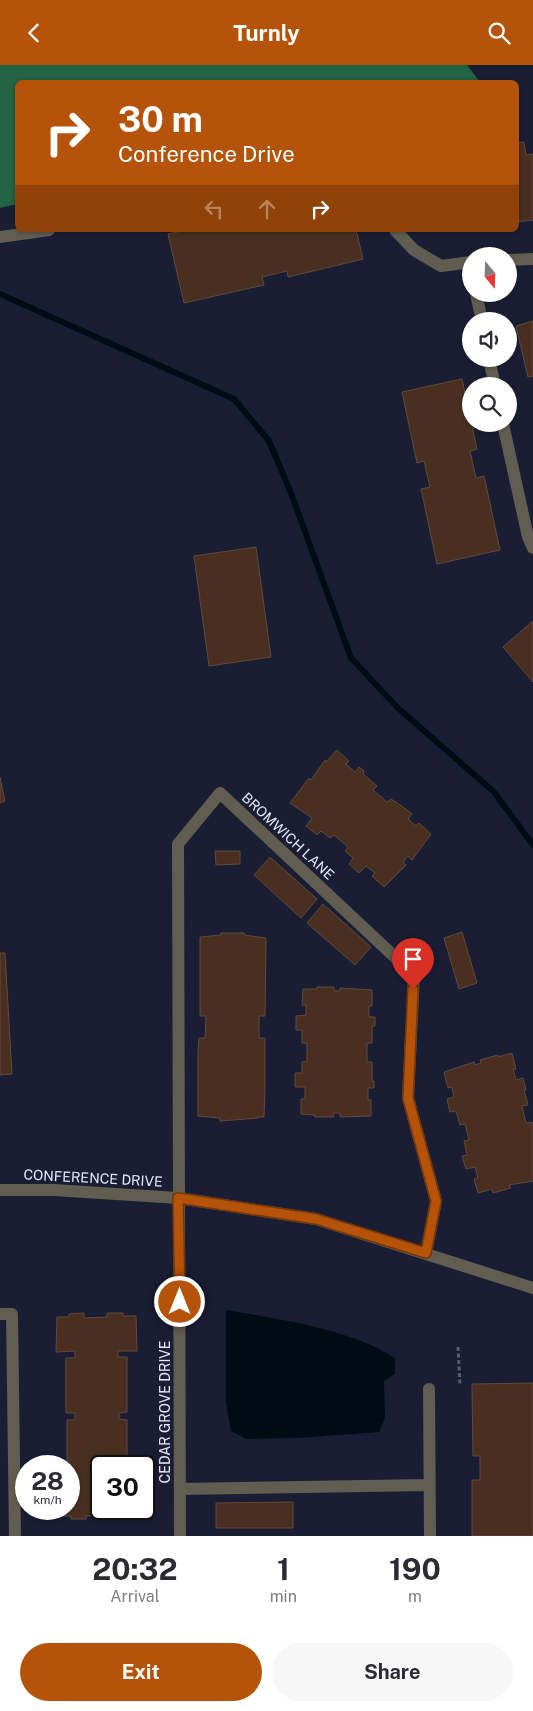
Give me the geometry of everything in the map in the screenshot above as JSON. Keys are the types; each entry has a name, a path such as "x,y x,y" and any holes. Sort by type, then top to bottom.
{"street":[{"path":"0,237 35,232"},
{"path":"397,232 414,250 442,266 462,266"},
{"path":"518,260 533,259"},
{"path":"505,432 529,543 533,548"},
{"name":"BROMWICH LANE","path":"178,1198 178,844 220,793 414,975 408,1098 436,1201 426,1253"},
{"name":"CONFERENCE DRIVE","path":"0,1190 54,1190 178,1198 316,1219 533,1288"},
{"name":"CEDAR GROVE DRIVE","path":"178,1198 180,1536"},
{"path":"6,1314 15,1536"},
{"path":"429,1389 430,1536"},
{"path":"180,1489 429,1485"}],"path":[{"path":"458,1347 460,1385"}],"green space":[{"path":"0,65 467,65 478,80 15,80 15,204 0,208"}],"shaded area":[{"path":"226,1310 291,1321 336,1332 377,1348 395,1358 395,1374 384,1381 385,1418 379,1432 299,1438 246,1439 231,1431 226,1403"}],"building":[{"path":"524,142 526,155 533,154 533,220 519,222 519,143"},
{"path":"178,232 356,232 363,259 288,277 287,271 262,277 264,285 184,303 168,234"},
{"path":"533,321 533,376 528,377 517,326"},
{"path":"462,379 462,432 473,432 477,449 470,451 476,478 484,476 500,550 437,564 421,489 430,487 424,461 417,463 402,392"},
{"path":"256,547 271,657 209,666 194,556"},
{"path":"533,621 533,682 503,647"},
{"path":"337,750 349,761 346,764 355,772 359,767 364,771 363,774 377,786 373,790 387,802 391,799 406,809 412,814 408,819 416,826 419,823 431,834 412,860 408,856 403,862 406,865 384,887 372,876 375,873 366,866 359,873 349,864 353,858 345,851 348,847 334,835 330,838 321,831 317,835 306,826 312,818 290,803 309,778 311,780 325,760 326,762"},
{"path":"0,777 5,801 0,803"},
{"path":"215,851 240,851 240,864 216,865"},
{"path":"270,857 317,899 301,918 254,875"},
{"path":"323,904 371,947 355,965 307,923"},
{"path":"462,932 477,983 459,989 444,938"},
{"path":"221,933 244,933 244,935 266,938 265,1016 259,1016 259,1038 265,1038 264,1117 220,1121 220,1118 198,1116 199,1038 205,1038 206,1016 200,1016 200,937 221,935"},
{"path":"0,953 5,953 12,1074 0,1075"},
{"path":"317,987 334,987 334,991 340,991 340,988 372,990 372,1006 369,1006 369,1017 375,1017 375,1026 372,1026 372,1043 367,1043 367,1062 372,1062 372,1081 374,1081 374,1088 368,1088 368,1100 371,1100 371,1116 340,1117 340,1113 333,1113 334,1117 315,1117 315,1115 301,1114 301,1099 305,1099 305,1087 295,1087 295,1073 302,1073 302,1062 307,1061 307,1043 302,1043 302,1030 296,1030 296,1016 306,1015 306,1005 302,1005 303,989 317,989"},
{"path":"512,1053 516,1069 513,1069 516,1080 523,1078 526,1090 524,1090 528,1105 522,1106 526,1123 532,1122 533,1126 533,1181 509,1185 511,1188 493,1193 492,1189 478,1193 474,1179 478,1178 475,1167 466,1169 462,1156 467,1155 464,1141 469,1140 465,1124 460,1125 456,1111 450,1112 447,1099 454,1097 452,1087 448,1088 444,1072 474,1062 475,1065 481,1063 480,1060"},
{"path":"84,1313 84,1318 107,1317 107,1313 123,1313 123,1316 136,1316 137,1351 118,1351 118,1357 127,1357 127,1412 119,1413 119,1419 127,1420 127,1455 90,1455 90,1516 86,1516 86,1519 80,1519 80,1455 67,1455 67,1420 75,1420 75,1413 66,1413 66,1358 75,1358 75,1351 56,1352 57,1317 69,1317 69,1314"},
{"path":"533,1383 533,1536 472,1536 472,1480 480,1480 480,1456 473,1456 472,1384"},
{"path":"293,1502 293,1528 216,1528 216,1503"}],"waterway":[{"path":"0,294 234,399 269,441 291,493 351,658 398,708 494,792 533,845"}],"route":[{"path":"180,1302 178,1198 316,1219 426,1253 433,1225 436,1201 408,1098 413,989"}]}
